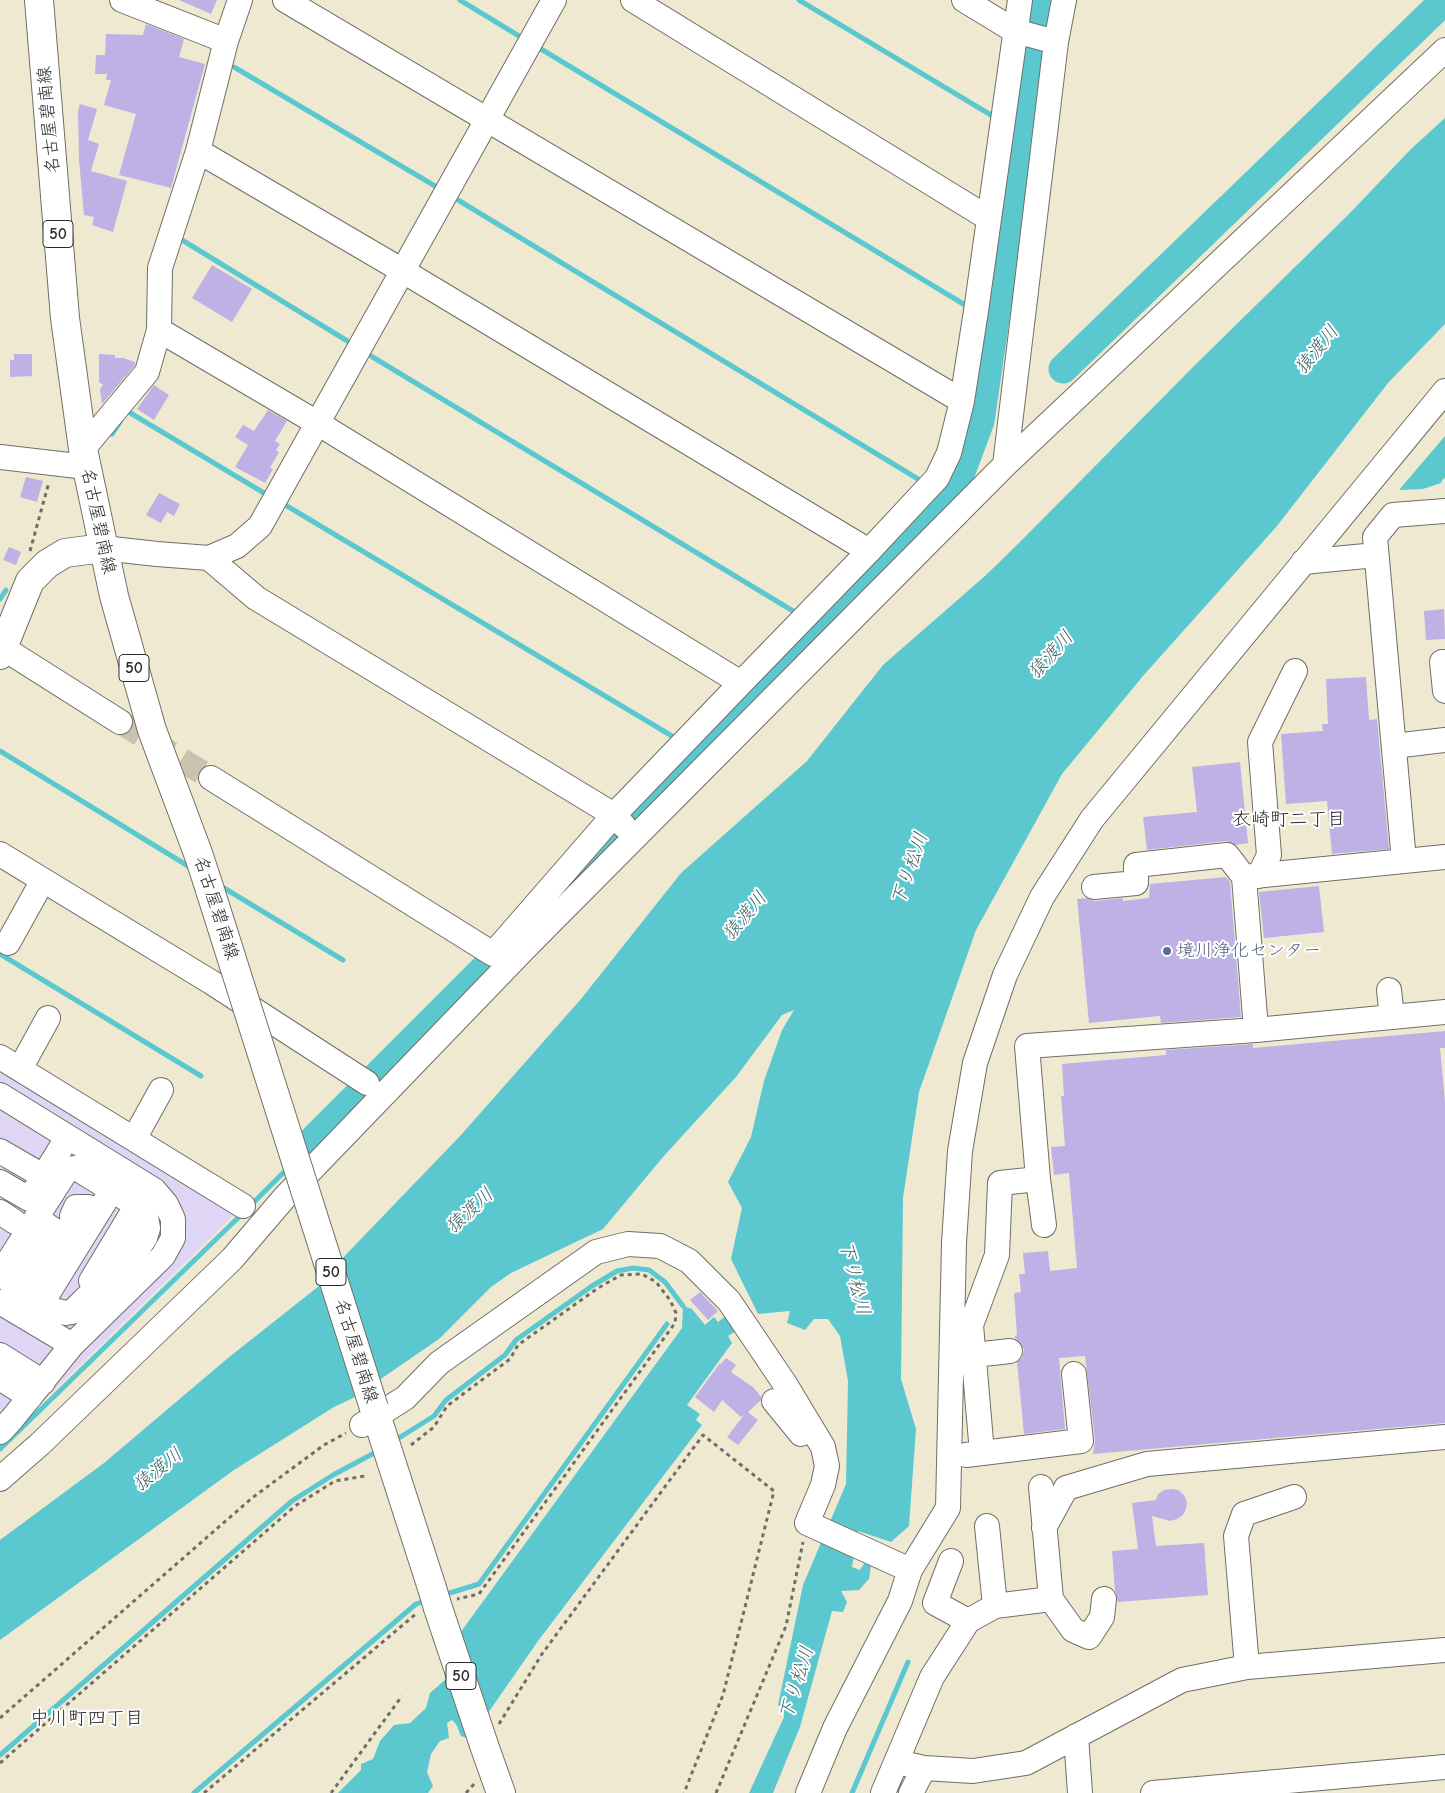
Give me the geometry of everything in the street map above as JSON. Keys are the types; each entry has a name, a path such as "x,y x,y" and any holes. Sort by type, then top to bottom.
{"main road":[{"name":"名古屋碧南線","path":"44,1 65,318 84,458 114,596 152,730 202,863 383,1431 436,1605 501,1793"},
{"path":"2,652 30,581 47,564 64,553 103,548"}],"street":[{"path":"122,0 226,42"},
{"path":"0,456 54,462 84,458 147,372 159,330 160,268 198,151 226,42 240,0"},
{"path":"284,0 962,401"},
{"path":"103,548 209,558 237,546 260,526 319,424 554,0"},
{"path":"633,0 988,218"},
{"path":"964,0 1015,31 1056,42"},
{"path":"210,778 493,954 614,815 930,486 948,452 962,401 1020,0"},
{"path":"1005,465 1056,42 1064,0"},
{"path":"0,1479 232,1259 285,1197 528,945 1005,465 1445,50"},
{"path":"198,151 403,271 869,551"},
{"path":"159,330 319,424 741,683"},
{"path":"808,1793 835,1728 900,1601 904,1568 948,1508 954,1243 960,1151 975,1063 1005,975 1042,897 1092,819 1445,391"},
{"path":"1404,861 1375,537 1393,515 1445,511"},
{"path":"1303,562 1376,555"},
{"path":"209,558 256,598 614,815 631,833 589,875 584,889"},
{"path":"2,652 120,722"},
{"path":"1445,662 1442,662 1445,690"},
{"path":"1256,1030 1251,877 1269,855 1260,742 1295,671"},
{"path":"1394,746 1445,740"},
{"path":"0,854 211,982 367,1083"},
{"path":"1094,887 1136,883 1136,865 1227,856 1251,877 1445,857"},
{"path":"8,944 43,880"},
{"path":"1389,990 1392,1017"},
{"path":"1044,1225 1038,1179 1027,1046 1256,1030 1445,1012"},
{"path":"20,1069 48,1018"},
{"path":"0,1057 134,1140 240,1217 180,1296 173,1316"},
{"path":"134,1140 161,1090"},
{"path":"0,1432 12,1420 72,1345 163,1256 173,1238 172,1220 166,1204 154,1190 67,1138 3,1103"},
{"path":"0,1182 26,1210 52,1229 60,1232 70,1229 73,1225 72,1216 76,1207 115,1202 141,1208 146,1217 148,1228 146,1238 140,1246 40,1286 11,1282 7,1277 8,1262 26,1210 43,1176 67,1138"},
{"path":"0,1151 43,1176"},
{"path":"0,1247 26,1210 69,1168 83,1171 115,1202"},
{"path":"982,1452 971,1325 997,1255 1000,1183 1038,1179"},
{"path":"40,1286 115,1202"},
{"path":"40,1286 115,1202"},
{"path":"383,1431 405,1398 439,1363 596,1252 628,1244 660,1246 689,1261 729,1301 773,1365 823,1447 827,1466 824,1485 808,1523 904,1568"},
{"path":"40,1286 72,1345"},
{"path":"974,1355 1010,1351"},
{"path":"0,1355 36,1390"},
{"path":"949,1457 1081,1441 1074,1374"},
{"path":"0,1378 36,1390"},
{"path":"774,1400 827,1466"},
{"path":"1044,1528 1066,1488 1146,1464 1445,1437"},
{"path":"1041,1487 1051,1599 1073,1630 1089,1636 1102,1617 1104,1600"},
{"path":"1247,1667 1236,1536 1244,1514 1294,1497"},
{"path":"987,1526 995,1606"},
{"path":"952,1561 935,1603 968,1621"},
{"path":"883,1793 932,1677 968,1621 995,1606 1051,1599"},
{"path":"897,1762 924,1768 973,1771 1026,1763 1182,1680 1247,1667 1445,1650"},
{"path":"1076,1736 1080,1793"},
{"path":"1153,1793 1445,1767"},
{"path":"911,1793 924,1768"}],"path":[{"path":"30,581 29,553 54,462"},
{"path":"0,1718 252,1498 324,1445 383,1431 434,1426 447,1406 510,1359 518,1345 598,1288 621,1275 642,1274 656,1282 670,1300 676,1313 676,1323 479,1594 436,1605 204,1793"},
{"path":"483,1742 542,1654 702,1435 774,1491 722,1695 684,1793"},
{"path":"0,1763 295,1506 335,1481 365,1476"},
{"path":"716,1793 786,1626 808,1523"},
{"path":"331,1793 402,1696"}],"shaded area":[{"path":"0,1064 239,1210 0,1443"}],"water":[{"path":"1445,118 1445,324 1388,383 1277,526 1143,676 1062,774 976,930 919,1092 903,1198 901,1379 916,1429 909,1526 891,1542 858,1531 852,1567 860,1570 865,1562 871,1565 869,1579 859,1590 841,1591 847,1602 843,1612 832,1611 800,1727 773,1793 749,1793 784,1717 784,1709 778,1705 803,1585 846,1484 848,1381 840,1336 828,1319 814,1319 805,1330 787,1323 790,1311 758,1314 731,1259 742,1208 728,1182 751,1137 764,1081 782,1030 794,1010 782,1015 736,1077 663,1157 603,1229 511,1273 491,1287 439,1339 353,1398 334,1407 234,1470 0,1640 0,1540 104,1463 228,1358 319,1286 334,1267 461,1135 581,999 681,873 807,761 883,665 985,576 1021,541 1195,365 1349,214 1411,149"},
{"path":"1445,436 1445,478 1441,483 1423,489 1399,490"},
{"path":"683,1306 692,1309 705,1325 714,1317 718,1322 727,1315 736,1331 728,1336 732,1343 687,1405 700,1414 696,1420 702,1425 538,1641 470,1739 461,1736 456,1724 452,1720 447,1723 449,1738 440,1741 431,1754 427,1772 433,1786 428,1793 338,1793 361,1770 361,1764 373,1759 380,1741 394,1725 410,1723 426,1708 430,1693 446,1679 446,1669 441,1662 441,1653 460,1633 682,1328"}],"building":[{"path":"179,0 217,0 211,14"},
{"path":"146,24 184,39 179,57 205,64 171,188 119,175 136,114 104,105 111,80 106,80 107,74 95,74 96,55 105,55 106,34 143,35"},
{"path":"80,104 97,109 88,140 99,144 91,171 127,181 113,232 92,225 94,217 84,215 79,160 78,111"},
{"path":"212,265 252,289 232,322 192,298"},
{"path":"14,354 32,354 32,376 10,377 10,360 14,360"},
{"path":"99,354 115,355 115,358 123,358 135,362 135,365 102,404 100,389 103,385 99,382"},
{"path":"154,385 169,395 154,420 137,409"},
{"path":"268,410 287,421 275,441 280,444 276,450 279,452 270,468 273,469 265,483 235,467 248,445 235,437 243,425 254,431"},
{"path":"26,477 43,481 37,502 20,497"},
{"path":"159,493 180,504 174,516 167,512 161,523 146,515"},
{"path":"9,547 21,552 16,565 3,560"},
{"path":"1444,609 1445,639 1426,640 1424,611"},
{"path":"1366,677 1369,720 1377,719 1389,849 1332,854 1327,801 1286,804 1281,734 1323,731 1322,724 1328,724 1326,679"},
{"path":"1240,762 1248,843 1235,845 1226,841 1147,850 1143,817 1197,812 1192,767"},
{"path":"1226,877 1230,882 1241,1017 1161,1023 1160,1016 1089,1023 1077,899 1087,898 1095,901 1123,898 1123,901 1149,898 1150,884"},
{"path":"1319,886 1324,932 1264,938 1259,892"},
{"path":"1445,1031 1445,1048 1440,1048 1445,1102 1445,1423 1093,1454 1095,1440 1085,1356 1059,1358 1065,1429 1024,1434 1017,1362 1022,1357 1024,1350 1021,1343 1015,1338 1017,1335 1014,1293 1021,1292 1019,1274 1025,1274 1023,1253 1048,1251 1050,1271 1077,1268 1069,1173 1054,1175 1051,1147 1065,1146 1061,1096 1064,1096 1062,1064 1166,1055 1166,1050 1253,1044 1253,1048"},
{"path":"700,1292 718,1311 708,1320 690,1300"},
{"path":"726,1358 736,1365 731,1372 754,1388 761,1397 761,1400 748,1412 758,1420 738,1445 727,1437 744,1415 741,1417 722,1400 714,1412 695,1397 720,1363"},
{"path":"1164,1490 1178,1490 1184,1495 1187,1502 1186,1509 1183,1515 1170,1521 1152,1516 1156,1546 1204,1543 1208,1595 1118,1602 1115,1591 1112,1551 1138,1549 1132,1503 1156,1500 1158,1494"}],"waterway":[{"path":"460,0 519,36"},
{"path":"799,0 996,118"},
{"path":"578,872 955,488 980,421 1042,0"},
{"path":"1063,369 1445,0"},
{"path":"541,49 965,305"},
{"path":"234,67 435,186"},
{"path":"1009,126 1022,133"},
{"path":"458,200 923,482"},
{"path":"182,240 349,342"},
{"path":"988,319 994,322"},
{"path":"371,356 798,614"},
{"path":"124,415 127,411 264,493"},
{"path":"112,434 120,422"},
{"path":"934,489 946,497"},
{"path":"287,506 677,739"},
{"path":"0,599 6,590"},
{"path":"810,621 818,626"},
{"path":"0,751 193,869"},
{"path":"219,885 343,960"},
{"path":"309,1144 516,937"},
{"path":"0,954 201,1076"},
{"path":"249,1207 289,1167"},
{"path":"0,1449 243,1213"},
{"path":"394,1441 434,1416 446,1400 505,1355 516,1340 592,1286 617,1271 633,1268 649,1270 665,1282 683,1306"},
{"path":"443,1595 479,1584 667,1324"},
{"path":"0,1755 292,1501 333,1475 378,1451"},
{"path":"194,1793 416,1604 428,1600"},
{"path":"852,1793 908,1662"}],"tunnel":[{"path":"120,722 211,778"}],"place":[{"name":"境川浄化センター","path":"1167,951"}],"district":[{"name":"衣崎町二丁目","path":"1289,820"},
{"name":"中川町四丁目","path":"87,1719"}],"water label":[{"name":"猿渡川","path":"1317,350"},
{"name":"猿渡川","path":"1051,655"},
{"name":"下り松川","path":"910,869"},
{"name":"猿渡川","path":"745,916"},
{"name":"猿渡川","path":"470,1211"},
{"name":"下り松川","path":"854,1278"},
{"name":"猿渡川","path":"158,1470"},
{"name":"下り松川","path":"797,1683"}]}
